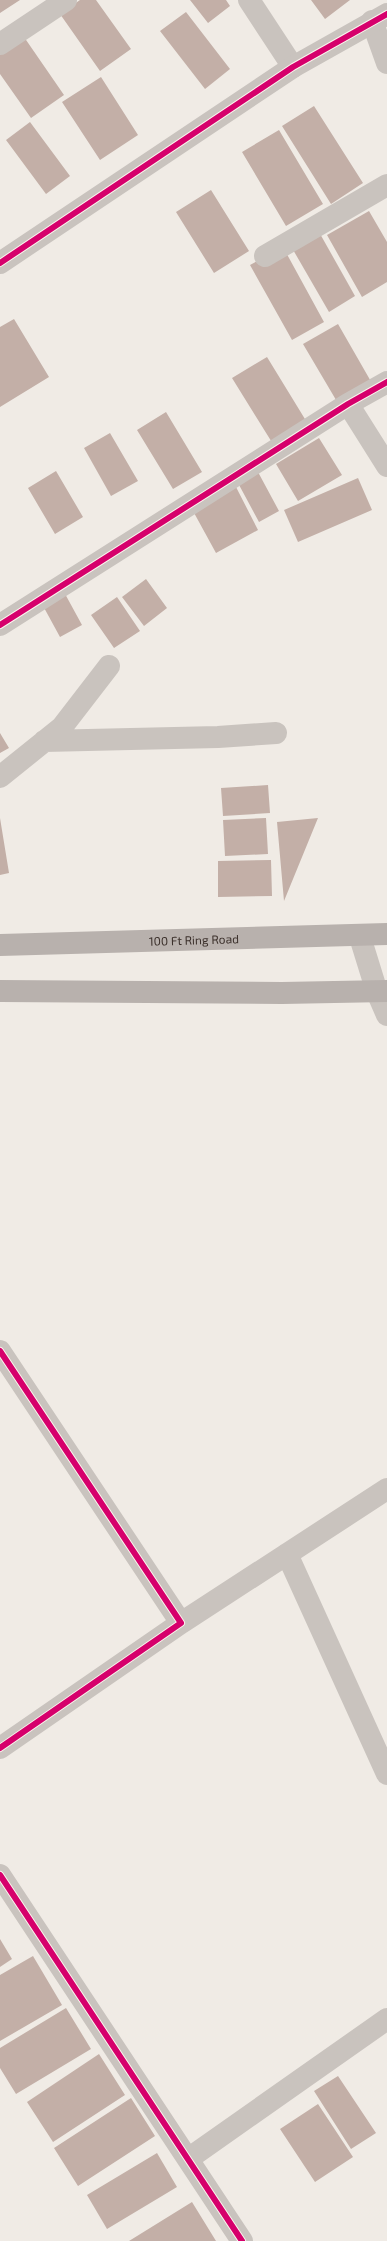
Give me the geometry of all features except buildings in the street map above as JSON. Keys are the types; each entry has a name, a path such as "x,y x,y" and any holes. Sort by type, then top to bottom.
{"main road":[{"name":"100 Ft Ring Road","path":"0,944 360,936 387,934"},
{"path":"0,991 258,993 382,991"}],"street":[{"path":"0,44 66,0"},
{"path":"249,0 294,67"},
{"path":"0,263 294,67 380,18 387,63"},
{"path":"265,256 387,185"},
{"path":"0,625 348,404 387,382"},
{"path":"348,404 387,466"},
{"path":"0,777 62,726 108,666"},
{"path":"44,741 218,737 276,733"},
{"path":"360,936 382,991 387,1015"},
{"path":"0,1351 8,1379 181,1623"},
{"path":"0,1748 181,1623 387,1489"},
{"path":"287,1554 387,1774"},
{"path":"0,1875 242,2241"},
{"path":"188,2159 387,2019"}],"cycle path":[{"path":"0,263 293,67 387,14"},
{"path":"0,625 348,404 387,382"},
{"path":"0,1351 181,1623 0,1748"},
{"path":"0,1875 242,2241"}]}
